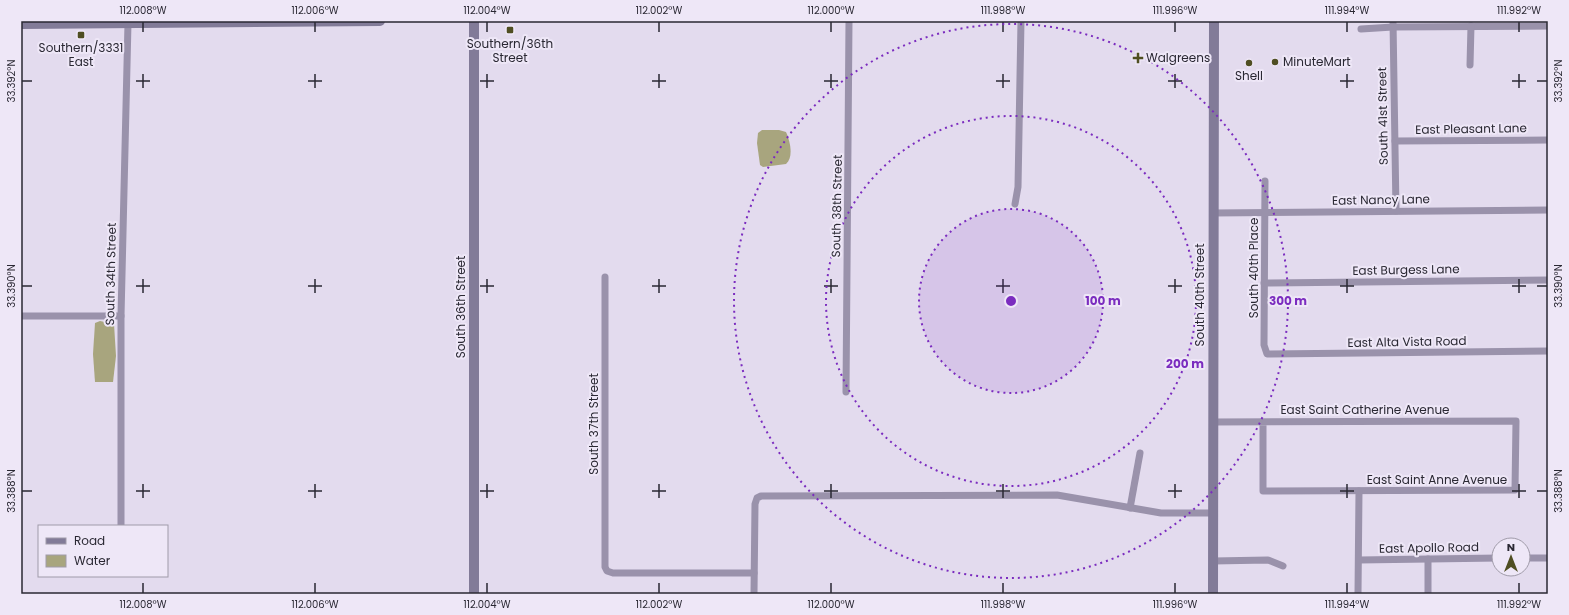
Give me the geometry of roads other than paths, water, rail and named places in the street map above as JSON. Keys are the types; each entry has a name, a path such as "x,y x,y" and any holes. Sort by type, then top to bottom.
{"main road":[{"path":"21,24 380,21"},
{"name":"South 36th Street","path":"474,21 474,594"},
{"name":"South 40th Street","path":"1213,594 1214,21"}],"street":[{"name":"South 38th Street","path":"846,392 849,21"},
{"path":"1015,204 1018,186 1020,21"},
{"name":"South 34th Street","path":"121,525 121,316 128,23"},
{"path":"1361,29 1393,24 1548,26"},
{"name":"South 41st Street","path":"1393,24 1396,211"},
{"path":"1470,26 1470,65"},
{"name":"East Pleasant Lane","path":"1395,141 1548,140"},
{"name":"South 40th Place","path":"1265,181 1264,345 1267,354"},
{"name":"East Nancy Lane","path":"1214,213 1548,210"},
{"name":"South 37th Street","path":"605,277 605,567 607,571 613,573 754,573"},
{"name":"East Burgess Lane","path":"1264,283 1548,280"},
{"path":"21,316 121,316"},
{"name":"East Alta Vista Road","path":"1267,354 1548,351"},
{"name":"East Saint Catherine Avenue","path":"1213,422 1516,420 1515,490"},
{"name":"East Saint Anne Avenue","path":"1263,422 1263,491 1515,490"},
{"path":"1130,508 1140,453"},
{"path":"1358,594 1359,491"},
{"path":"754,594 755,504 757,498 761,496 1057,495 1161,513 1213,513"},
{"name":"East Apollo Road","path":"1359,560 1491,558"},
{"path":"1531,558 1548,558"},
{"path":"1428,559 1428,594"},
{"path":"1213,561 1268,560 1283,566"}],"water":[{"path":"762,130 779,130 786,132 791,153 786,164 763,167 760,165 757,143 758,133"},
{"path":"100,321 114,324 116,356 113,382 95,382 93,354 95,323"}],"place":[{"name":"Southern/36th Street","path":"510,30"},
{"name":"Southern/3331 East","path":"81,35"},
{"name":"Walgreens","path":"1138,58"},
{"name":"MinuteMart","path":"1275,62"},
{"name":"Shell","path":"1249,63"}]}
